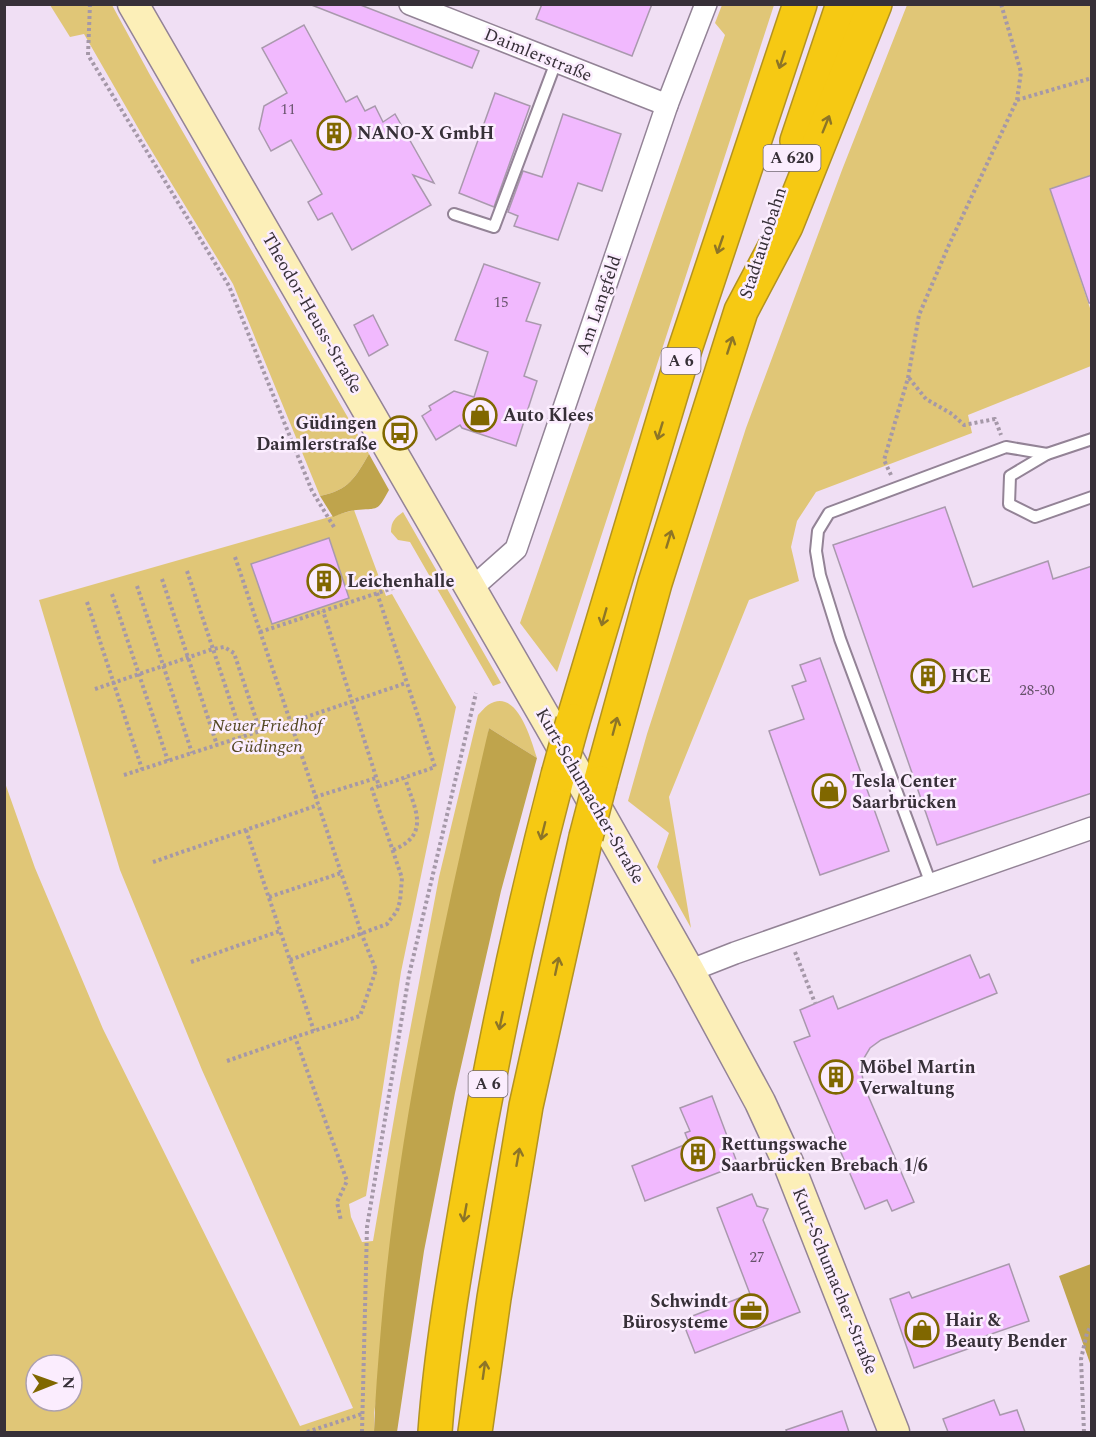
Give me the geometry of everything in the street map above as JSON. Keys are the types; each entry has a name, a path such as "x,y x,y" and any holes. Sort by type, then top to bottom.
{"highway":[{"name":"A 6","path":"435,1432 452,1289 484,1102 520,925 558,775 681,362 800,4"},
{"name":"Stadtautobahn","path":"741,311 843,4"},
{"name":"A 6","path":"474,1432 526,1106 586,837 655,583 741,311 786,226 875,4"},
{"path":"430,1432 438,1398"}],"street":[{"name":"Theodor-Heuss-Straße","path":"133,4 490,622"},
{"name":"Daimlerstraße","path":"410,4 667,105"},
{"name":"Am Langfeld","path":"471,589 516,549 667,105 706,4"},
{"name":"Kurt-Schumacher-Straße","path":"490,622 689,971 760,1102 789,1166 894,1432"},
{"path":"689,971 1092,828"}],"lane":[{"path":"454,214 494,227 556,62"},
{"path":"1092,439 1047,454 1011,476 1009,504 1035,517 1092,497"},
{"path":"931,884 840,639 820,575 816,551 818,531 830,513 1006,447 1047,454"}],"path":[{"path":"90,4 88,55 229,286 312,490 334,526"},
{"path":"897,488 884,460 909,378 920,315 948,247 1017,100 1021,72 1001,4"},
{"path":"1017,100 1092,78"},
{"path":"909,378 926,399 964,424 995,419 1006,447"},
{"path":"227,1061 360,1016 376,969 362,935 235,556"},
{"path":"187,571 242,736"},
{"path":"162,579 218,745"},
{"path":"260,632 411,582"},
{"path":"137,586 192,753"},
{"path":"290,960 387,924 397,911 402,878 372,789 435,768 376,593"},
{"path":"112,594 168,761"},
{"path":"87,602 142,769"},
{"path":"323,611 379,786"},
{"path":"95,689 224,647 234,654 260,730"},
{"path":"124,776 406,683"},
{"path":"362,1432 367,1227 409,975 476,693"},
{"path":"315,797 376,778"},
{"path":"393,850 406,845 416,831 417,823 405,778"},
{"path":"153,862 318,805"},
{"path":"246,830 314,1031"},
{"path":"269,897 341,873"},
{"path":"190,962 280,931"},
{"path":"789,934 815,1003"},
{"path":"295,1037 347,1181 337,1202 341,1221"},
{"path":"1084,1432 1081,1359 1086,1333 1092,1324"},
{"path":"307,1432 362,1414"}],"green space":[{"path":"50,5 112,5 369,454 355,476 345,486 320,496 233,284 145,140 84,34 70,37"},
{"path":"722,5 774,5 557,672 520,623 725,35 715,23"},
{"path":"907,5 1091,5 1091,175 1050,189 1091,311 1091,366 968,415 972,433 816,492 797,521 791,547 799,581 749,600 669,797 691,928 657,867 669,833 628,801 647,734 746,428 842,170"},
{"name":"Neuer Friedhof Güdingen","path":"354,510 386,596 392,594 456,707 401,972 366,1196 349,1204 351,1217 362,1242 373,1241 439,877 478,715 488,705 498,701 507,703 515,709 527,728 537,758 489,728 374,1413 374,1432 5,1432 4,780 35,868 103,1029 300,1426 353,1408 202,1070 120,870 39,600"},
{"path":"403,512 501,683 493,686 410,542 398,540 391,532 394,520"}],"shaded area":[{"path":"369,454 389,490 385,497 377,508 350,511 333,517 320,496 338,490 350,482"},
{"path":"489,728 537,758 501,891 455,1093 424,1251 397,1432 374,1432 389,1252 411,1101 439,951"},
{"path":"1092,1264 1091,1366 1059,1276"}],"building":[{"path":"309,4 358,4 479,51 472,68"},
{"path":"542,4 652,4 632,56 536,19"},
{"name":"NANO-X GmbH","path":"304,25 346,102 357,96 365,111 375,106 383,122 395,114 434,183 413,175 431,205 352,250 332,213 318,220 308,202 322,194 291,140 271,151 259,129 264,106 287,93 262,48"},
{"path":"495,93 530,106 494,207 459,193"},
{"path":"563,114 621,134 602,191 578,183 558,240 514,226 518,216 508,212 523,171 542,177"},
{"path":"1092,175 1092,303 1089,303 1050,189"},
{"path":"484,264 540,283 526,321 541,325 524,376 537,381 516,446 462,428 460,425 436,440 422,416 431,410 429,406 454,391 474,397 488,352 455,340"},
{"path":"373,315 388,345 369,356 354,325"},
{"path":"945,507 973,587 1048,561 1053,579 1092,566 1092,793 937,845 833,545"},
{"name":"Leichenhalle","path":"329,538 349,598 272,624 251,564"},
{"name":"Tesla Center Saarbrücken","path":"820,658 889,851 820,875 769,731 804,719 792,686 806,681 800,665"},
{"name":"Möbel Martin Verwaltung","path":"970,955 980,978 989,974 997,993 881,1040 870,1048 864,1058 861,1068 864,1086 914,1202 892,1211 887,1200 865,1209 794,1042 810,1036 800,1010 833,996 838,1009"},
{"name":"Rettungswache Saarbrücken Brebach 1/6","path":"712,1096 738,1165 645,1201 632,1166 689,1143 685,1133 690,1131 680,1108"},
{"path":"752,1194 757,1206 768,1209 763,1220 800,1312 695,1353 682,1320 750,1294 717,1208"},
{"path":"1009,1264 1029,1321 974,1340 976,1346 914,1368 890,1299 909,1292 912,1298"},
{"path":"994,1400 1000,1415 1017,1410 1025,1432 948,1432 943,1419"},
{"path":"842,1411 849,1432 787,1432 786,1430"}],"place":[{"name":"NANO-X GmbH","path":"334,133"},
{"name":"Auto Klees","path":"480,415"},
{"name":"Güdingen Daimlerstraße","path":"400,433"},
{"name":"Leichenhalle","path":"324,581"},
{"name":"HCE","path":"928,676"},
{"name":"Tesla Center Saarbrücken","path":"829,791"},
{"name":"Möbel Martin Verwaltung","path":"836,1077"},
{"name":"Rettungswache Saarbrücken Brebach 1/6","path":"698,1154"},
{"name":"Schwindt Bürosysteme","path":"751,1311"},
{"name":"Hair & Beauty Bender","path":"922,1330"}]}
